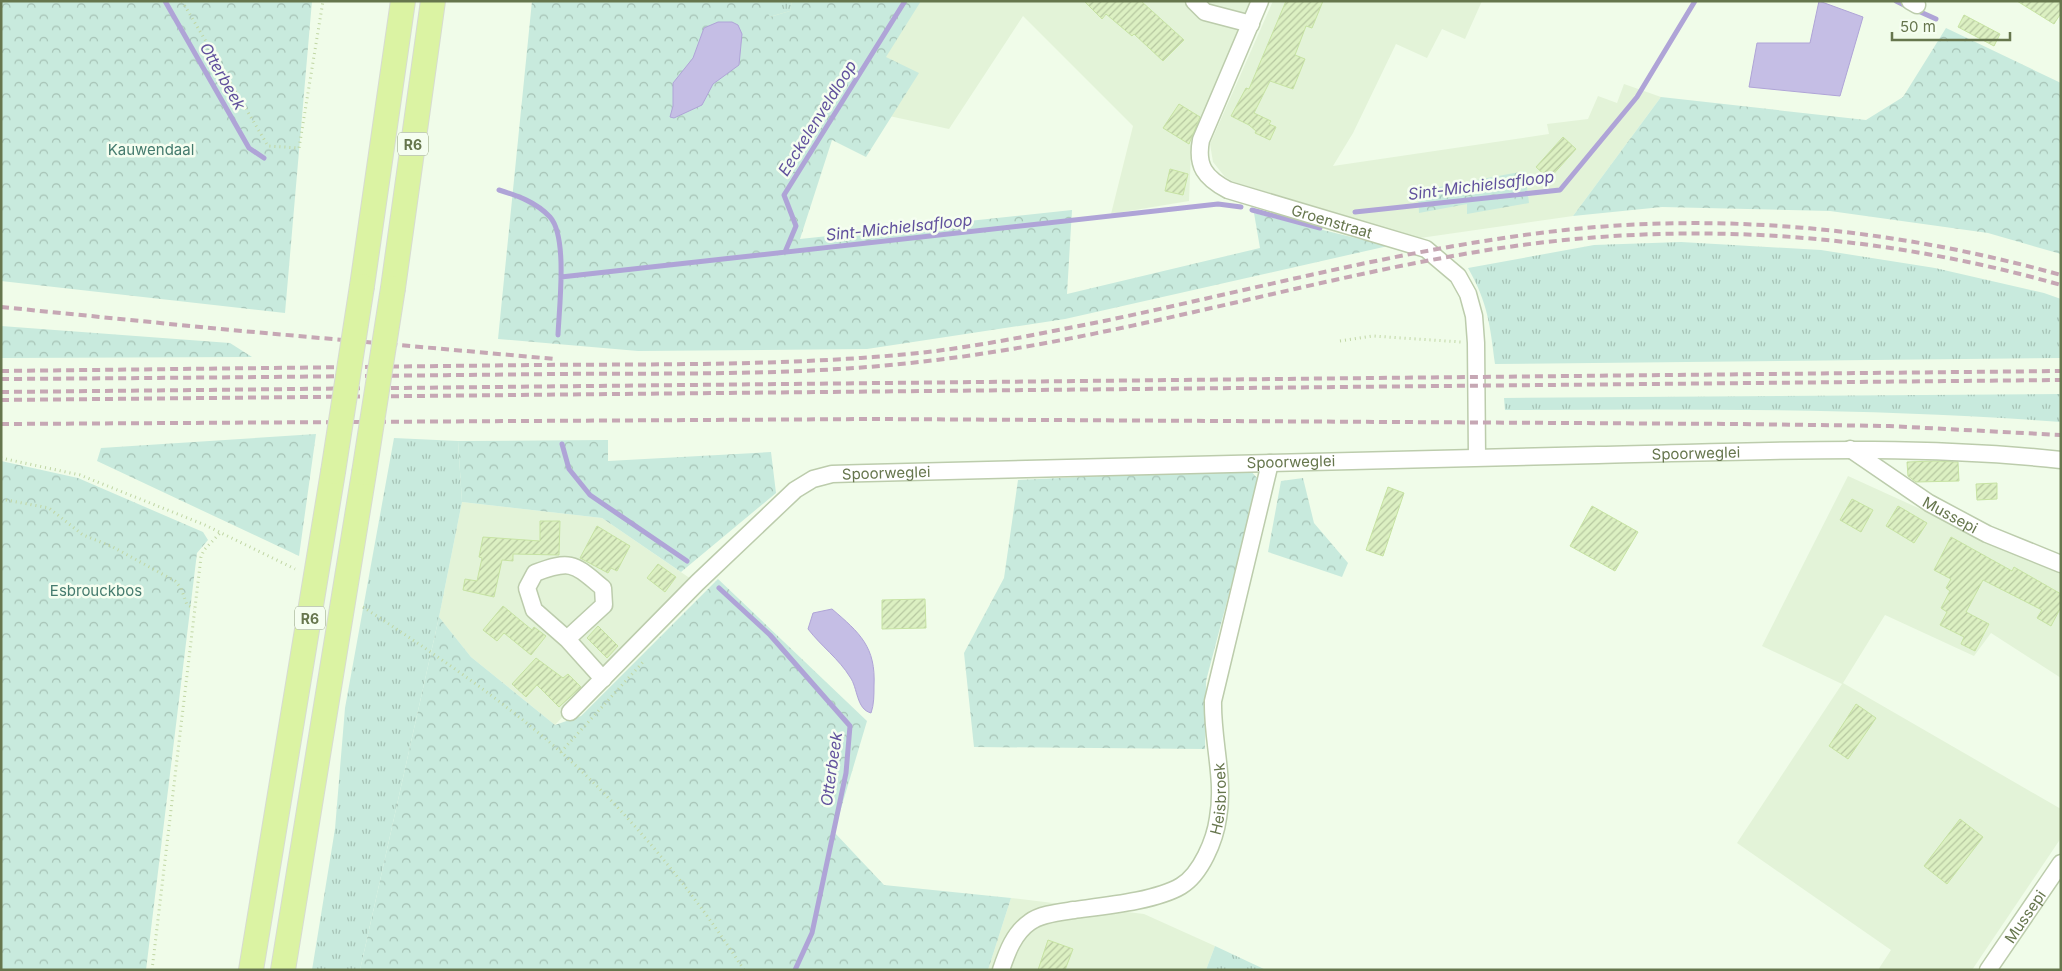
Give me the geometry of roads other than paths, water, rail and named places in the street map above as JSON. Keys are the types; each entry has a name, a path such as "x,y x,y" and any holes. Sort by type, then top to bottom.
{"highway":[{"name":"R6","path":"251,970 333,472 403,1"},
{"name":"R6","path":"283,970 393,288 433,1"}],"street":[{"path":"1194,1 1205,12 1251,24"},
{"name":"Groenstraat","path":"1260,1 1201,140 1198,154 1206,172 1212,180 1228,190 1426,249 1458,276 1468,294 1474,316 1477,457"},
{"name":"Spoorweglei","path":"570,712 697,583 795,490 813,478 832,474 1080,466 1850,449 1995,452 2061,460"},
{"name":"Mussepi","path":"1850,449 1929,503 1987,534 2061,564"},
{"name":"Heisbroek","path":"1002,970 1006,956 1017,933 1031,920 1058,912 1161,894 1182,886 1195,872 1210,845 1218,819 1221,790 1212,721 1213,700 1270,463"},
{"path":"567,639 604,605 603,588 577,566 554,565 535,573 526,588 534,610 567,639 603,679"},
{"name":"Mussepi","path":"1988,970 2061,863"}],"waterway":[{"name":"Otterbeek","path":"165,1 249,148 264,158"},
{"name":"Eeckelenveldloop","path":"785,252 796,226 784,195 905,1"},
{"name":"Sint-Michielsafloop","path":"1355,212 1560,190 1637,97 1695,1"},
{"path":"1896,1 1908,7"},
{"path":"1916,10 1936,19"},
{"name":"Otterbeek","path":"499,190 533,203 550,217 556,227 561,256 558,335"},
{"name":"Sint-Michielsafloop","path":"561,277 1218,204 1241,207"},
{"name":"Sint-Michielsafloop","path":"1252,210 1320,228"},
{"name":"Otterbeek","path":"562,444 569,469 590,495 687,561"},
{"name":"Otterbeek","path":"719,588 770,635 850,726 846,773 812,933 795,970"}],"railway":[{"path":"1,371 726,364 823,360 919,353 1035,335 1449,247 1507,237 1628,225 1690,223 1753,224 1877,236 1939,246 2061,275"},
{"path":"1,379 737,373 828,370 874,366 919,362 1061,340 1132,326 1342,278 1482,251 1555,241 1628,235 1701,233 1846,242 1918,252 1990,267 2061,285"},
{"path":"1,307 555,359"},
{"path":"1,392 2061,371"},
{"path":"1,400 2061,380"},
{"path":"1,424 874,419 1741,424 1889,426 2061,435"}],"park label":[{"name":"Kauwendaal","path":"151,149"},
{"name":"Esbrouckbos","path":"96,590"}]}
